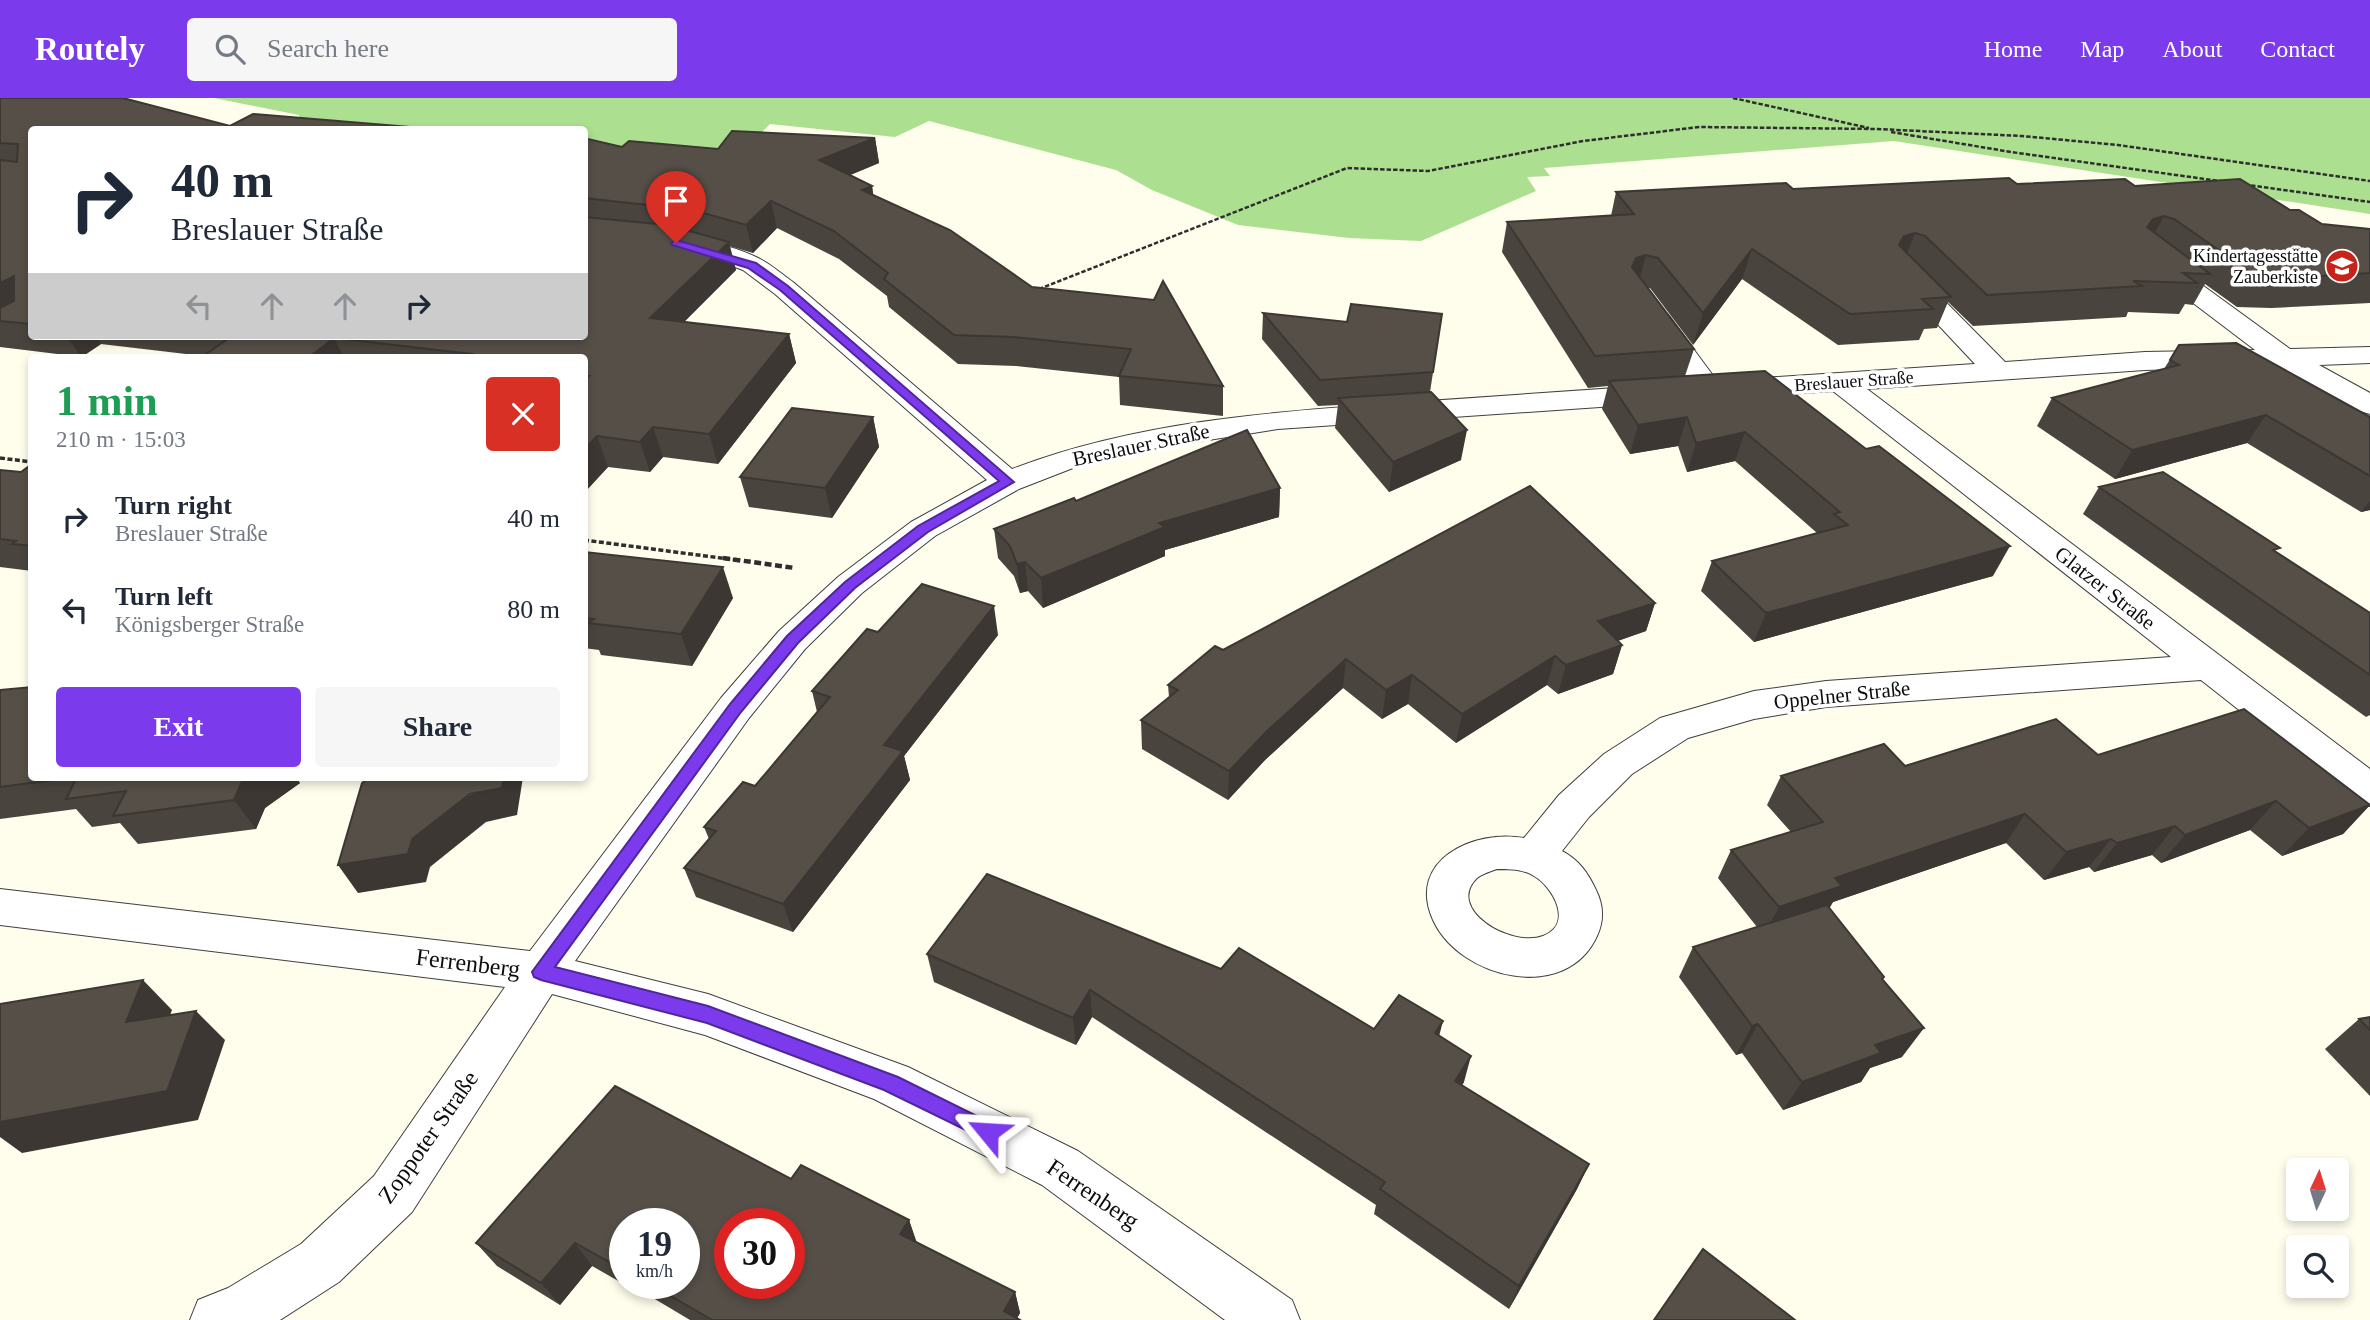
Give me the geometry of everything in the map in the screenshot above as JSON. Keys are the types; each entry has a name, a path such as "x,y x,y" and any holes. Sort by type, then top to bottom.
{"street":[{"path":"588,235 676,243 752,265 784,288 1008,482"},
{"path":"2147,256 2282,356 2370,405"},
{"path":"1902,273 1998,371"},
{"path":"1639,296 1710,391"},
{"name":"Breslauer Straße","path":"541,972 735,708 792,640 850,585 923,529 1008,482 1062,461 1123,444 1278,420 1998,371 2282,356 2370,355"},
{"name":"Glatzer Straße","path":"1841,383 2370,791"},
{"name":"Oppelner Straße","path":"1533,857 1574,806 1618,764 1674,728 1754,705 1825,694 2206,667"},
{"name":"Ferrenberg","path":"0,907 541,972 708,1015 891,1083 1060,1168 1272,1320"},
{"name":"Zoppoter Straße","path":"218,1320 243,1311 320,1263 393,1194 541,972"}],"path":[{"path":"1733,98 1970,147 2262,183 2370,202"},
{"path":"1030,293 1347,168 1428,171 1583,141 1699,127 1949,132 2118,145 2370,181"},
{"path":"0,458 28,462"},
{"path":"588,541 799,569"}],"green space":[{"path":"214,98 2370,98 2370,214 1894,141 1544,168 1550,176 1527,177 1536,191 1421,241 1349,238 1238,225 1152,190 1116,170 929,121 895,137 770,124 738,156 588,144 588,126 347,126 300,122 299,115"}],"building":[{"path":"0,98 123,98 230,126 28,126 28,324 0,321 0,308 14,301 14,276 0,283 0,160 17,162 18,144 0,143"},
{"path":"253,114 398,126 230,126"},
{"path":"732,131 875,138 819,160 872,186 862,190 950,230 1032,287 1154,300 1163,281 1223,386 1119,376 1131,349 1013,337 954,335 884,279 888,273 834,231 771,201 746,225 693,210 588,198 588,139 622,147 629,141 718,149"},
{"path":"2009,178 2017,184 2125,179 2135,186 2240,179 2290,210 2299,210 2322,224 2370,229 2370,273 2290,278 2256,276 2174,219 2164,216 2153,219 2147,227 2210,274 2183,273 2197,283 2133,281 2142,286 1987,295 1925,236 1915,233 1904,236 1899,245 1951,297 1922,299 1933,309 1850,314 1752,249 1703,313 1658,258 1646,255 1636,258 1632,267 1694,349 1595,356 1507,222 1634,214 1616,192 1786,183 1793,189"},
{"path":"588,217 668,225 729,242 650,318 789,334 709,434 653,427 640,442 597,436 588,446 588,354 472,354 351,340 588,340"},
{"path":"1351,304 1442,314 1433,372 1320,380 1263,313 1347,322"},
{"path":"226,340 331,340 313,354 206,354"},
{"path":"2236,343 2370,417 2370,476 2266,415 2132,450 2052,398 2179,365 2170,360 2179,345"},
{"path":"1765,371 1866,449 1879,446 2010,546 1766,613 1712,561 1848,525 1834,514 1840,512 1745,432 1696,443 1687,417 1638,425 1609,381"},
{"path":"1431,392 1467,430 1393,462 1338,398"},
{"path":"792,408 873,417 825,488 740,477"},
{"path":"1247,430 1280,488 1159,523 1165,527 1041,578 1025,562 1017,564 1010,546 994,529 1074,498 1076,501"},
{"path":"28,467 28,546 12,544 16,541 0,539 0,470 21,472"},
{"path":"2163,472 2280,548 2273,550 2370,613 2370,675 2099,487"},
{"path":"1530,486 1655,603 1598,621 1622,645 1566,665 1555,656 1462,714 1412,675 1386,690 1346,659 1267,731 1229,771 1141,720 1178,690 1168,685 1215,646 1223,650"},
{"path":"588,552 723,567 681,634 588,623 594,619 588,618"},
{"path":"922,584 994,606 884,745 903,751 783,904 684,868 716,831 704,827 743,782 755,786 830,697 812,691 867,629 878,632"},
{"path":"28,687 28,781 46,781 0,787 0,690"},
{"path":"2244,709 2370,805 2309,828 2276,801 2185,835 2175,826 2117,843 2111,839 2066,852 2025,814 1835,878 1842,886 1779,907 1731,850 1823,822 1781,776 1884,744 1905,766 2056,719 2098,755"},
{"path":"75,781 242,781 234,800 113,816 126,791 66,799"},
{"path":"503,781 502,788 470,794 412,839 408,854 338,865 362,783"},
{"path":"987,874 1221,969 1239,948 1374,1029 1399,995 1443,1021 1435,1033 1471,1056 1455,1081 1589,1164 1519,1286 1380,1189 1385,1182 1090,990 1073,1018 927,954"},
{"path":"1827,905 1884,977 1882,979 1924,1028 1875,1045 1881,1053 1802,1082 1758,1024 1752,1026 1693,947"},
{"path":"143,980 126,1022 196,1011 167,1091 0,1122 0,1004"},
{"path":"2370,1017 2370,1030 2359,1019"},
{"path":"615,1086 791,1179 801,1165 909,1220 900,1234 1015,1292 1004,1311 1020,1320 712,1320 676,1299 700,1299 700,1208 609,1208 609,1262 575,1243 541,1283 476,1243"},
{"path":"1703,1249 1795,1320 1654,1320"}],"place":[{"name":"Kindertagesstätte Zauberkiste","path":"2342,266"}],"route":[{"path":"676,243 752,265 784,288 1008,482 923,529 850,585 792,640 735,708 541,972 708,1015 891,1083 988,1132"}]}
